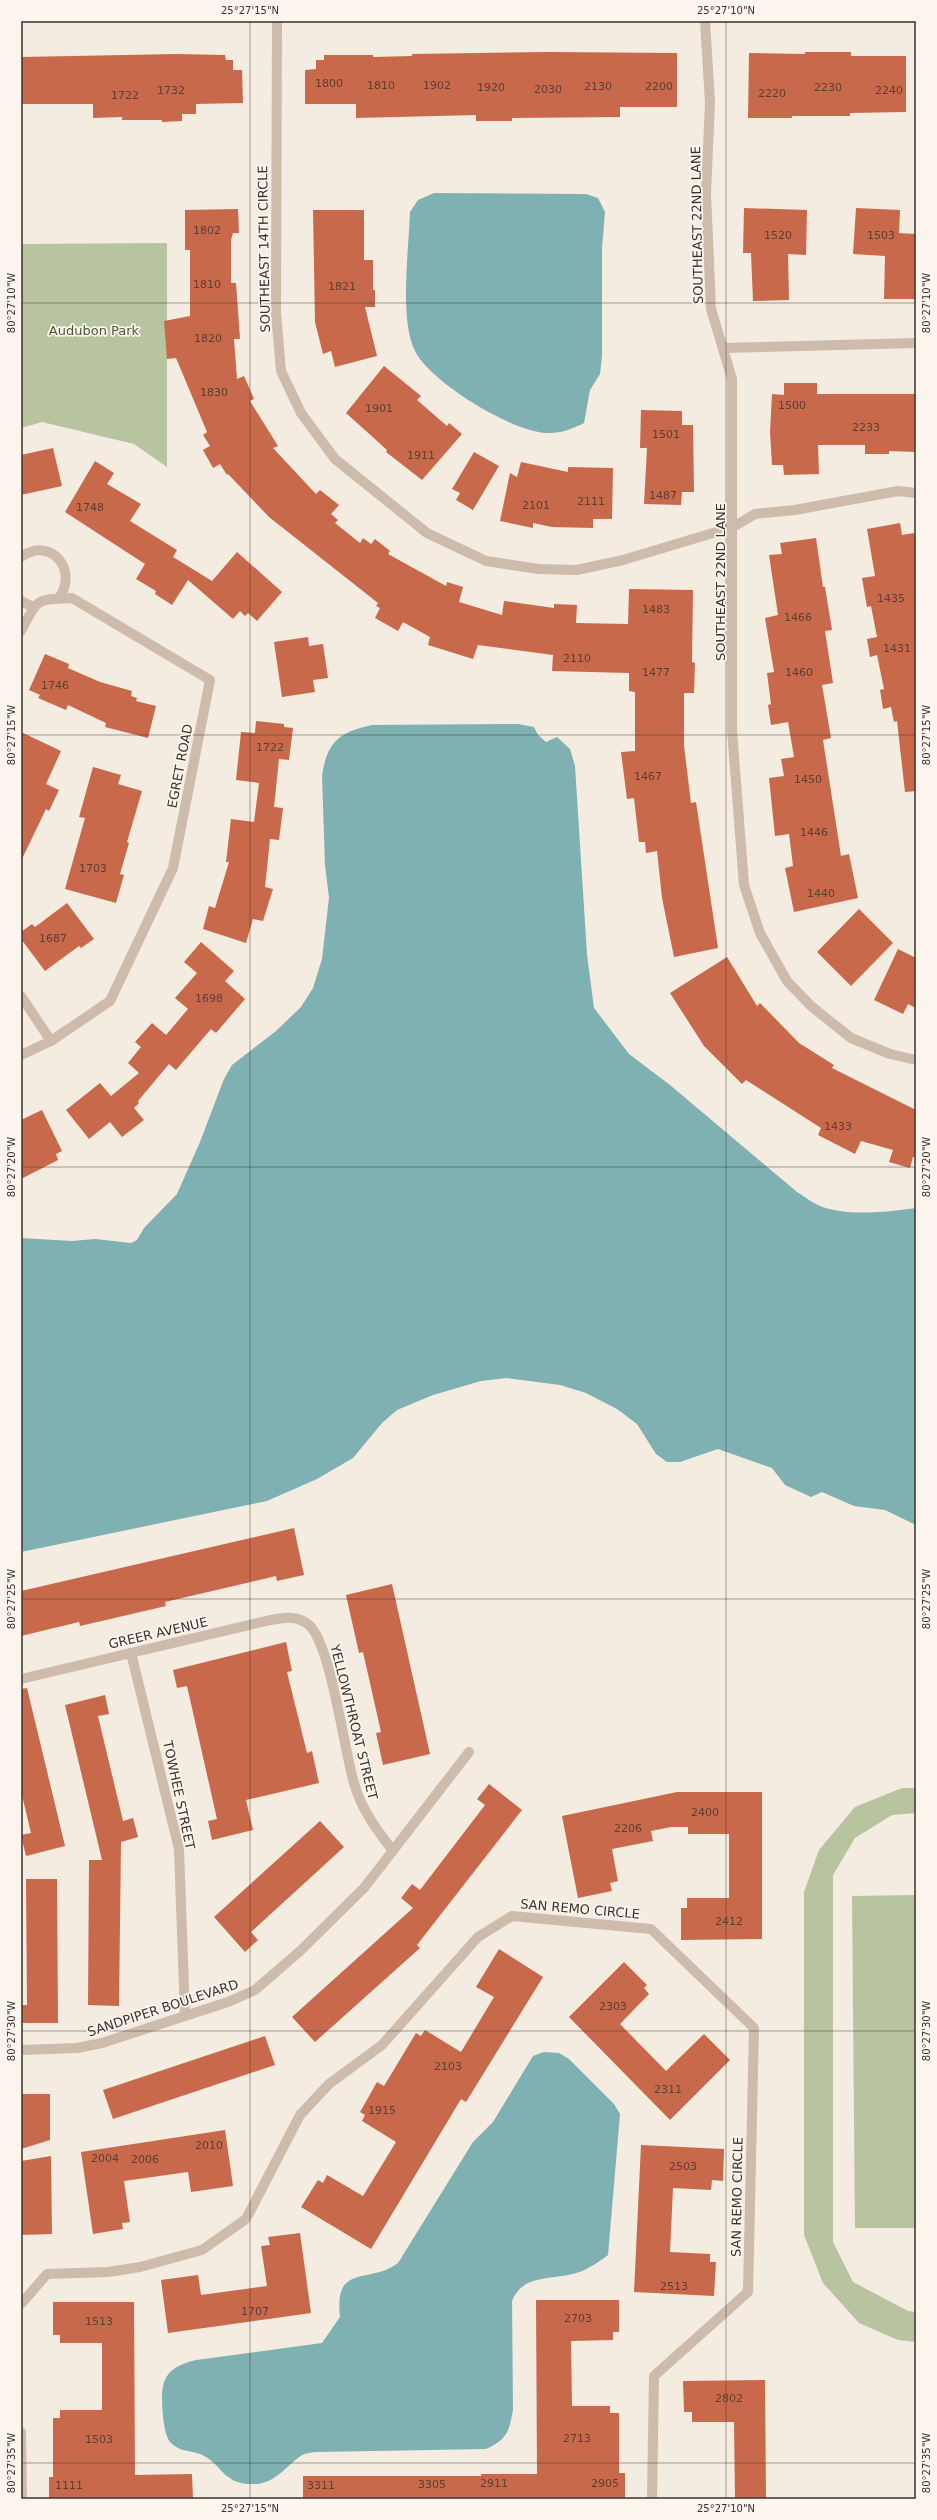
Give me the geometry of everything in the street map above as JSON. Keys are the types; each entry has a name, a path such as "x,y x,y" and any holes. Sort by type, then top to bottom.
{"street":[{"name":"SOUTHEAST 14TH CIRCLE","path":"277,21 276,313 281,371 301,413 334,459 427,533 486,560 539,569 578,570 623,560 733,527 755,514 795,510 898,491 916,493"},
{"name":"SOUTHEAST 22ND LANE","path":"705,21 710,103 706,193 711,308 732,380 732,730 744,885 760,934 787,981 828,1020 851,1038 890,1054 916,1060"},
{"path":"723,348 914,342"},
{"path":"21,557 30,552 40,551 57,557 67,572 65,591 59,598"},
{"name":"EGRET ROAD","path":"21,1055 51,1041 110,1001 173,868 210,680 72,598 46,598 33,607"},
{"path":"21,601 33,607 21,631"},
{"path":"21,996 51,1041"},
{"name":"GREER AVENUE","path":"21,1679 266,1621 287,1617 302,1619"},
{"name":"YELLOWTHROAT STREET","path":"302,1619 311,1626 325,1653 354,1783 363,1809 393,1851"},
{"name":"TOWHEE STREET","path":"131,1653 179,1849 185,2016"},
{"name":"SANDPIPER BOULEVARD","path":"21,2050 77,2048 102,2043 242,1996 265,1982 364,1888 469,1752"},
{"name":"SAN REMO CIRCLE","path":"21,2304 47,2274 108,2272 140,2267 202,2250 246,2218 300,2115 329,2084 382,2045 478,1937 512,1916 651,1929 754,2028 748,2292 654,2376 652,2499"},
{"path":"21,2432 22,2499"}],"green space":[{"name":"Audubon Park","path":"167,243 167,467 134,444 42,422 21,428 21,244"},
{"path":"902,1788 916,1788 916,1813 892,1815 855,1838 833,1875 833,2242 853,2282 908,2311 916,2312 916,2342 898,2340 859,2323 823,2283 804,2235 804,1892 819,1850 855,1807"},
{"path":"916,1895 916,2228 855,2228 852,1896"}],"water":[{"path":"434,193 586,194 598,198 605,212 602,248 602,356 600,374 590,390 584,423 567,430 549,433 534,431 516,425 496,416 455,391 437,377 415,351 410,338 406,303 410,212 418,200"},
{"path":"518,724 534,727 538,735 546,742 557,737 570,749 575,766 587,955 594,1008 629,1054 670,1085 797,1192 815,1204 828,1209 853,1212 880,1212 916,1208 916,1525 885,1510 854,1506 822,1492 811,1497 785,1485 772,1468 718,1449 680,1462 667,1462 656,1454 637,1424 617,1409 586,1393 560,1385 507,1378 481,1381 433,1395 397,1410 382,1423 353,1458 317,1479 267,1501 21,1552 21,1238 72,1241 95,1239 131,1243 137,1240 144,1228 177,1194 200,1142 224,1079 232,1065 276,1031 301,1007 313,988 322,959 329,898 325,865 322,776 327,755 336,740 351,731 372,725"},
{"path":"544,2052 559,2053 569,2059 614,2104 620,2114 608,2255 593,2266 580,2272 531,2282 523,2286 517,2292 512,2301 513,2410 510,2424 503,2438 486,2449 310,2453 302,2455 276,2477 264,2483 257,2484 245,2484 229,2478 208,2458 200,2454 181,2449 170,2442 164,2426 162,2394 163,2386 170,2373 176,2367 196,2360 322,2343 340,2317 342,2288 348,2282 356,2278 376,2273 398,2263 473,2142 493,2122 533,2056"}],"building":[{"path":"549,52 677,53 677,107 620,107 620,117 512,118 512,121 476,121 476,115 356,118 356,104 305,104 305,70 316,69 316,60 324,60 324,55 373,55 373,57 412,56 412,54"},
{"path":"805,52 851,52 851,56 906,56 906,112 850,113 850,116 748,118 749,53 805,54"},
{"path":"177,54 225,55 226,60 233,60 233,70 242,70 243,103 196,104 196,114 182,114 182,121 162,122 162,120 122,120 122,117 93,118 93,104 21,104 21,57"},
{"path":"744,208 807,210 806,255 788,254 789,300 753,301 751,253 743,253"},
{"path":"856,208 900,210 899,233 916,234 916,299 884,299 885,256 853,254"},
{"path":"238,209 239,233 233,233 231,240 231,283 236,283 240,339 234,339 237,379 244,376 254,399 250,401 278,446 273,448 316,494 320,490 339,505 331,514 338,520 335,523 360,543 363,538 371,544 375,539 390,551 388,554 446,586 447,582 463,587 459,602 502,615 504,601 554,608 554,604 577,605 576,623 628,624 629,589 693,590 692,662 695,663 694,693 684,693 684,746 691,803 696,802 718,948 674,957 662,898 657,851 646,853 645,842 639,842 634,798 627,799 621,752 635,751 635,692 629,691 629,673 552,671 553,655 478,645 473,659 428,645 430,637 403,622 398,631 375,618 380,608 376,606 378,603 269,517 228,474 227,475 220,464 213,468 203,450 210,446 203,435 207,432 176,358 167,359 164,321 190,316 190,250 185,250 185,210"},
{"path":"313,210 364,210 364,260 373,260 373,290 375,290 375,307 365,307 377,356 335,367 331,351 323,354 315,322"},
{"path":"384,366 421,396 417,400 447,426 449,423 462,434 422,480 386,452 387,450 346,413"},
{"path":"784,383 817,383 817,394 916,394 916,452 889,451 889,454 865,454 865,445 818,445 819,474 784,475 783,465 772,465 770,432 772,394 784,395"},
{"path":"641,410 682,411 682,425 693,425 694,492 682,492 681,505 644,504 647,448 640,448"},
{"path":"53,448 62,486 21,495 21,455"},
{"path":"474,452 499,466 473,510 456,500 460,493 452,489"},
{"path":"95,461 114,473 107,484 141,504 130,521 177,550 173,557 212,581 237,552 282,592 257,621 248,613 245,616 240,611 233,619 188,580 172,605 155,594 156,591 136,579 145,564 65,512"},
{"path":"521,462 568,472 568,467 613,468 612,519 593,519 593,528 552,527 533,523 533,528 500,521 510,473 517,477"},
{"path":"900,523 902,535 914,533 916,543 916,791 905,792 897,721 894,722 891,707 883,709 880,690 884,689 877,655 870,657 867,639 877,637 871,606 867,607 862,578 875,576 867,529"},
{"path":"816,538 823,587 825,587 832,630 825,631 833,683 822,685 831,738 823,740 841,856 849,854 858,898 794,912 785,868 793,866 789,834 775,836 769,778 784,776 781,759 794,757 788,722 771,725 768,705 771,704 767,673 774,672 765,618 778,615 769,555 782,554 780,543"},
{"path":"308,637 309,646 323,644 328,678 313,680 315,692 282,697 274,642"},
{"path":"45,654 69,664 68,668 100,682 132,691 131,696 137,698 136,701 156,706 148,738 105,727 106,723 68,705 66,710 38,698 40,695 29,690"},
{"path":"256,721 284,724 284,727 293,728 289,760 279,759 274,807 283,808 279,840 270,839 265,887 273,889 263,921 253,919 246,943 203,929 209,906 215,908 229,862 226,862 231,819 254,822 259,783 236,780 241,732 255,733"},
{"path":"21,732 61,751 46,784 59,790 49,811 46,809 21,861"},
{"path":"93,767 121,775 118,784 142,791 127,842 129,843 120,874 124,875 116,903 65,889 85,818 79,817"},
{"path":"67,903 94,939 81,948 79,946 45,971 21,939 21,932 32,924 35,927"},
{"path":"859,909 893,943 851,986 817,952"},
{"path":"201,942 234,971 225,981 245,999 216,1033 211,1029 176,1070 169,1064 138,1101 139,1103 134,1108 144,1120 122,1137 110,1122 89,1139 66,1110 100,1083 111,1096 139,1073 128,1063 141,1047 135,1042 152,1023 166,1035 188,1009 175,998 197,973 184,962"},
{"path":"898,949 916,958 916,1008 908,1004 903,1014 874,1000"},
{"path":"727,957 757,1006 760,1003 799,1043 834,1065 832,1068 916,1110 916,1157 913,1157 910,1168 889,1162 893,1150 861,1141 855,1154 818,1135 821,1128 746,1080 742,1084 704,1046 670,993"},
{"path":"42,1110 62,1151 56,1154 58,1160 21,1179 21,1120"},
{"path":"294,1528 304,1575 277,1581 276,1576 165,1602 166,1606 80,1626 79,1622 21,1636 21,1591"},
{"path":"392,1584 430,1754 383,1765 376,1733 381,1732 363,1652 359,1653 346,1595"},
{"path":"286,1642 292,1671 287,1672 307,1753 312,1751 319,1783 246,1800 253,1830 212,1840 208,1821 217,1819 187,1686 177,1688 173,1670"},
{"path":"27,1688 65,1846 26,1856 21,1835 31,1833 21,1791 21,1689"},
{"path":"105,1695 109,1714 98,1716 123,1821 133,1818 138,1837 121,1842 119,2006 88,2005 89,1860 102,1860 65,1705"},
{"path":"489,1784 522,1810 417,1945 420,1948 315,2042 292,2017 413,1908 401,1898 412,1884 420,1890 485,1805 477,1799"},
{"path":"677,1792 762,1792 762,1939 681,1940 681,1908 687,1908 687,1898 729,1898 729,1834 688,1834 688,1827 671,1827 651,1831 653,1841 612,1849 618,1881 610,1883 612,1891 578,1898 562,1816"},
{"path":"320,1821 344,1847 251,1932 258,1940 245,1952 214,1917"},
{"path":"26,1879 57,1879 58,2023 21,2023 21,2005 27,2005"},
{"path":"499,1949 543,1977 466,2102 461,2099 371,2249 301,2207 318,2180 323,2183 327,2175 363,2196 396,2142 362,2121 365,2115 360,2112 377,2082 384,2086 416,2033 421,2036 425,2030 461,2052 494,1997 476,1987"},
{"path":"624,1962 647,1985 644,1988 649,1994 620,2024 666,2071 704,2034 730,2060 670,2120 569,2017"},
{"path":"265,2036 275,2065 113,2119 103,2090"},
{"path":"21,2094 50,2094 50,2140 21,2149"},
{"path":"225,2130 233,2186 191,2192 188,2172 124,2181 130,2222 122,2223 123,2229 93,2234 81,2152"},
{"path":"641,2145 724,2149 723,2181 712,2180 711,2190 673,2188 670,2252 710,2254 710,2262 716,2262 714,2296 634,2292"},
{"path":"51,2156 52,2234 21,2235 21,2161"},
{"path":"300,2233 311,2313 168,2333 161,2280 198,2275 201,2295 267,2286 261,2246 270,2245 268,2237"},
{"path":"536,2300 619,2300 619,2332 613,2332 613,2340 571,2341 572,2406 610,2406 610,2413 619,2413 619,2473 625,2473 625,2499 303,2499 303,2476 481,2476 481,2474 537,2474"},
{"path":"53,2302 134,2302 135,2475 192,2474 193,2499 49,2499 49,2477 53,2477 53,2418 60,2418 60,2410 102,2410 102,2343 60,2343 60,2335 53,2335"},
{"path":"765,2380 766,2499 735,2499 734,2422 692,2422 692,2412 684,2412 683,2381"}]}
